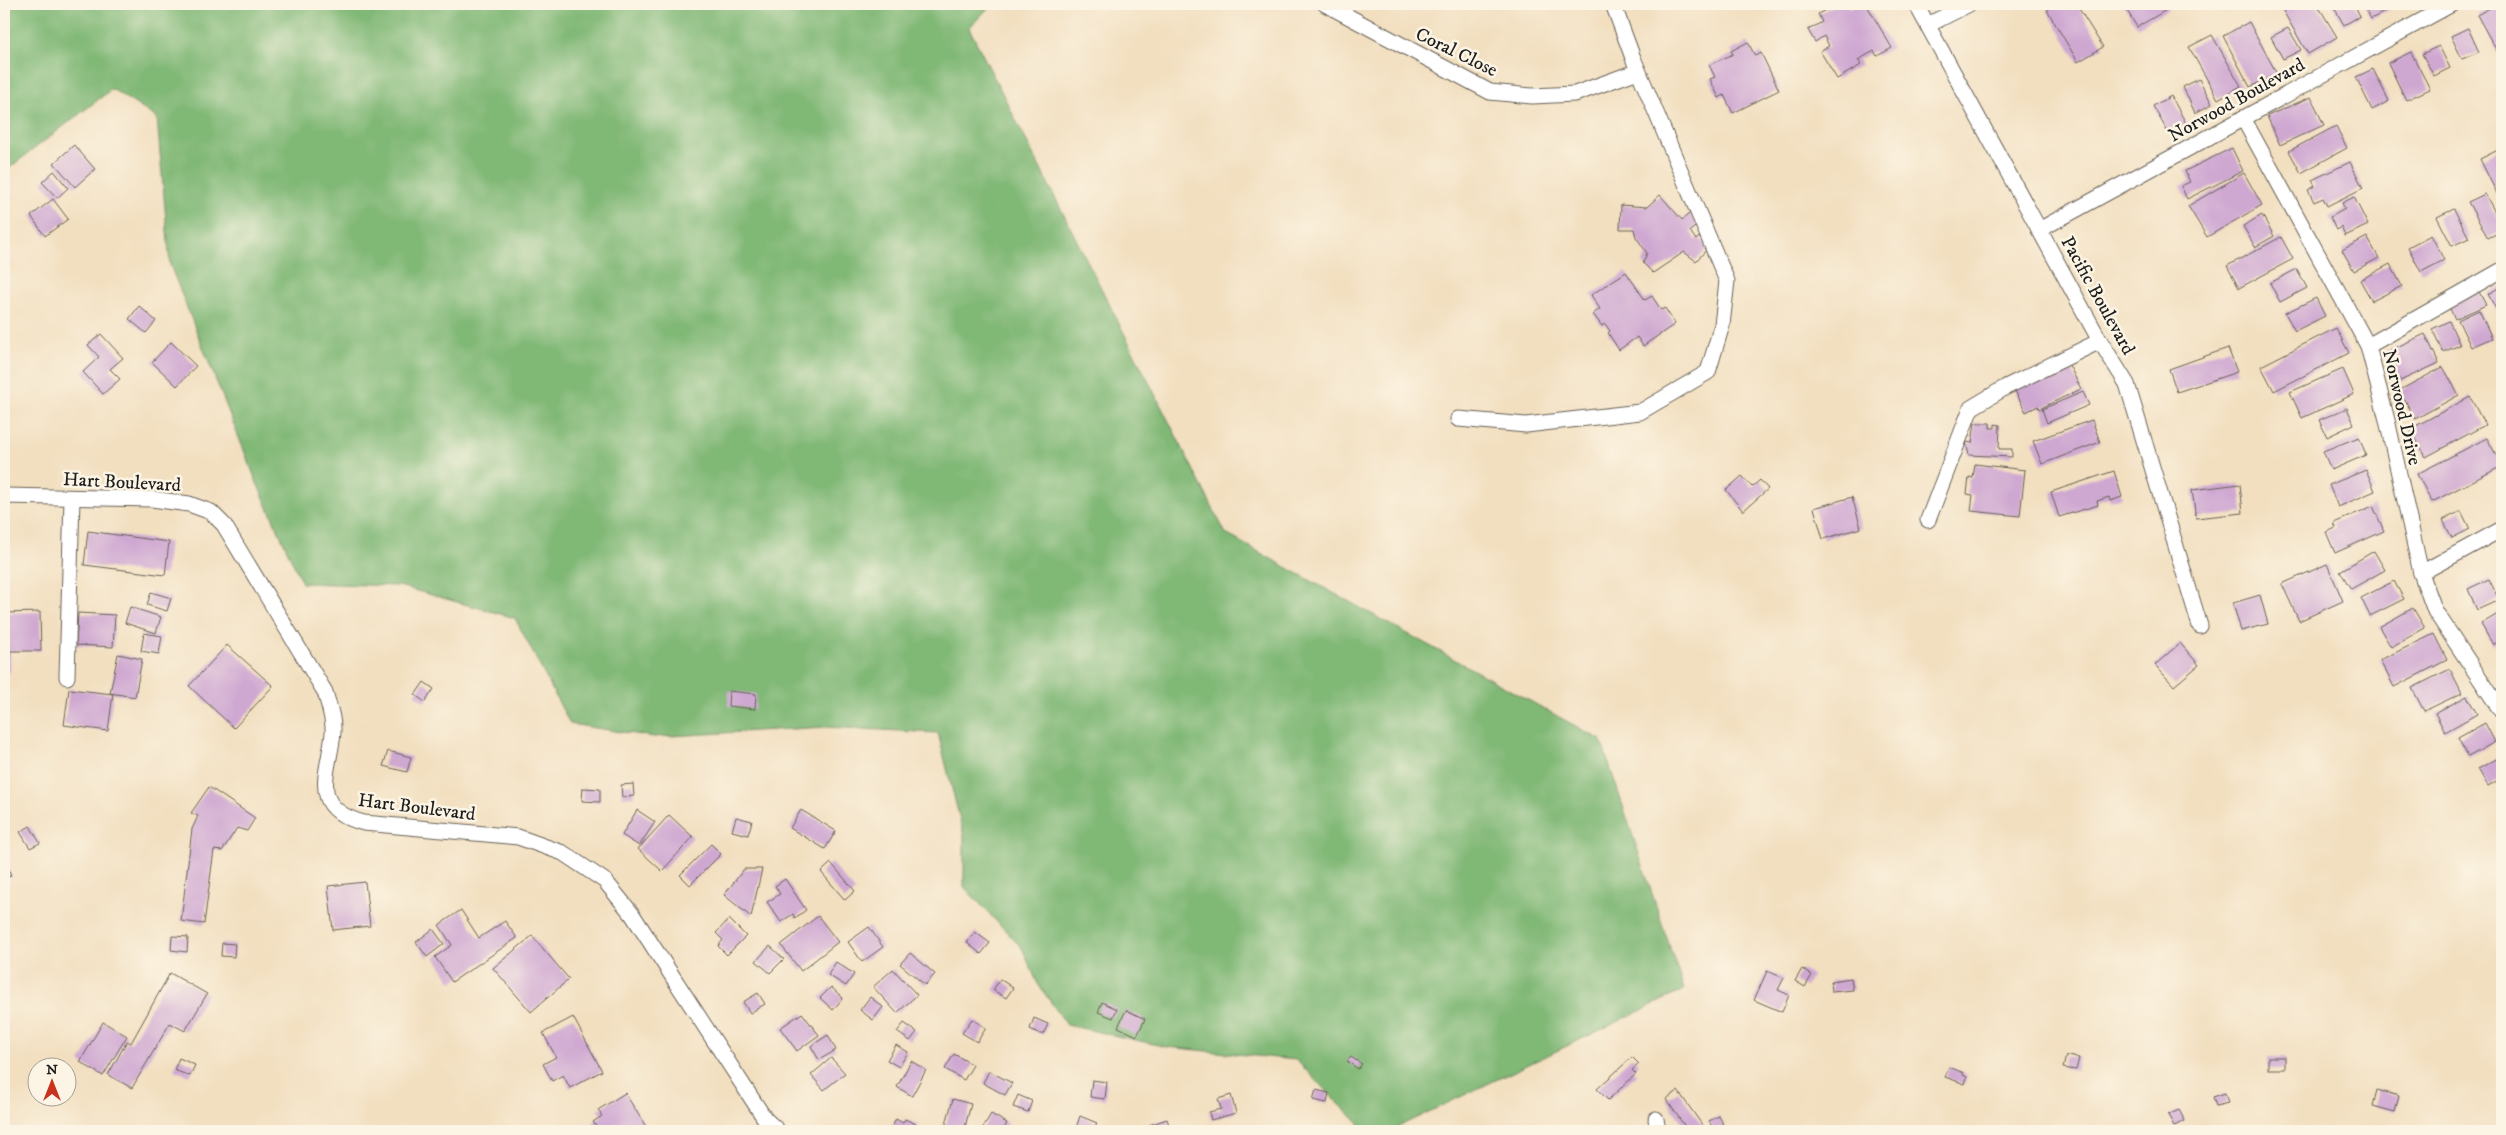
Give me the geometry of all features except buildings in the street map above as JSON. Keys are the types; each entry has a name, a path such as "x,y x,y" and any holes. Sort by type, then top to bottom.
{"street":[{"name":"Coral Close","path":"1325,4 1490,92 1532,96 1575,94 1638,71"},
{"path":"1458,419 1526,425 1640,412 1708,372 1722,325 1726,281 1638,71 1613,4"},
{"name":"Pacific Boulevard","path":"1916,4 2100,341 2127,384 2200,626"},
{"path":"1928,25 1968,4"},
{"name":"Norwood Boulevard","path":"2040,230 2452,4"},
{"name":"Norwood Drive","path":"2243,118 2368,346 2387,420 2421,573 2435,611 2502,712"},
{"path":"2368,346 2502,270"},
{"path":"1928,520 1971,408 2006,387 2100,341"},
{"name":"Hart Boulevard","path":"4,496 152,499 189,504 211,512 224,525 324,692 332,712 333,733 324,773 324,787 329,800 338,812 350,819 364,823 518,837 564,853 605,881 632,914 766,1119 778,1131"},
{"path":"67,677 72,498"},
{"path":"2421,573 2502,529"}],"green space":[{"path":"4,4 992,4 969,28 1226,534 1601,740 1684,990 1389,1131 1366,1131 1296,1060 1167,1047 1067,1025 1038,984 1022,948 964,887 964,836 938,733 825,727 654,737 570,724 515,618 399,586 302,583 257,483 170,265 157,118 112,89 4,172"}]}
